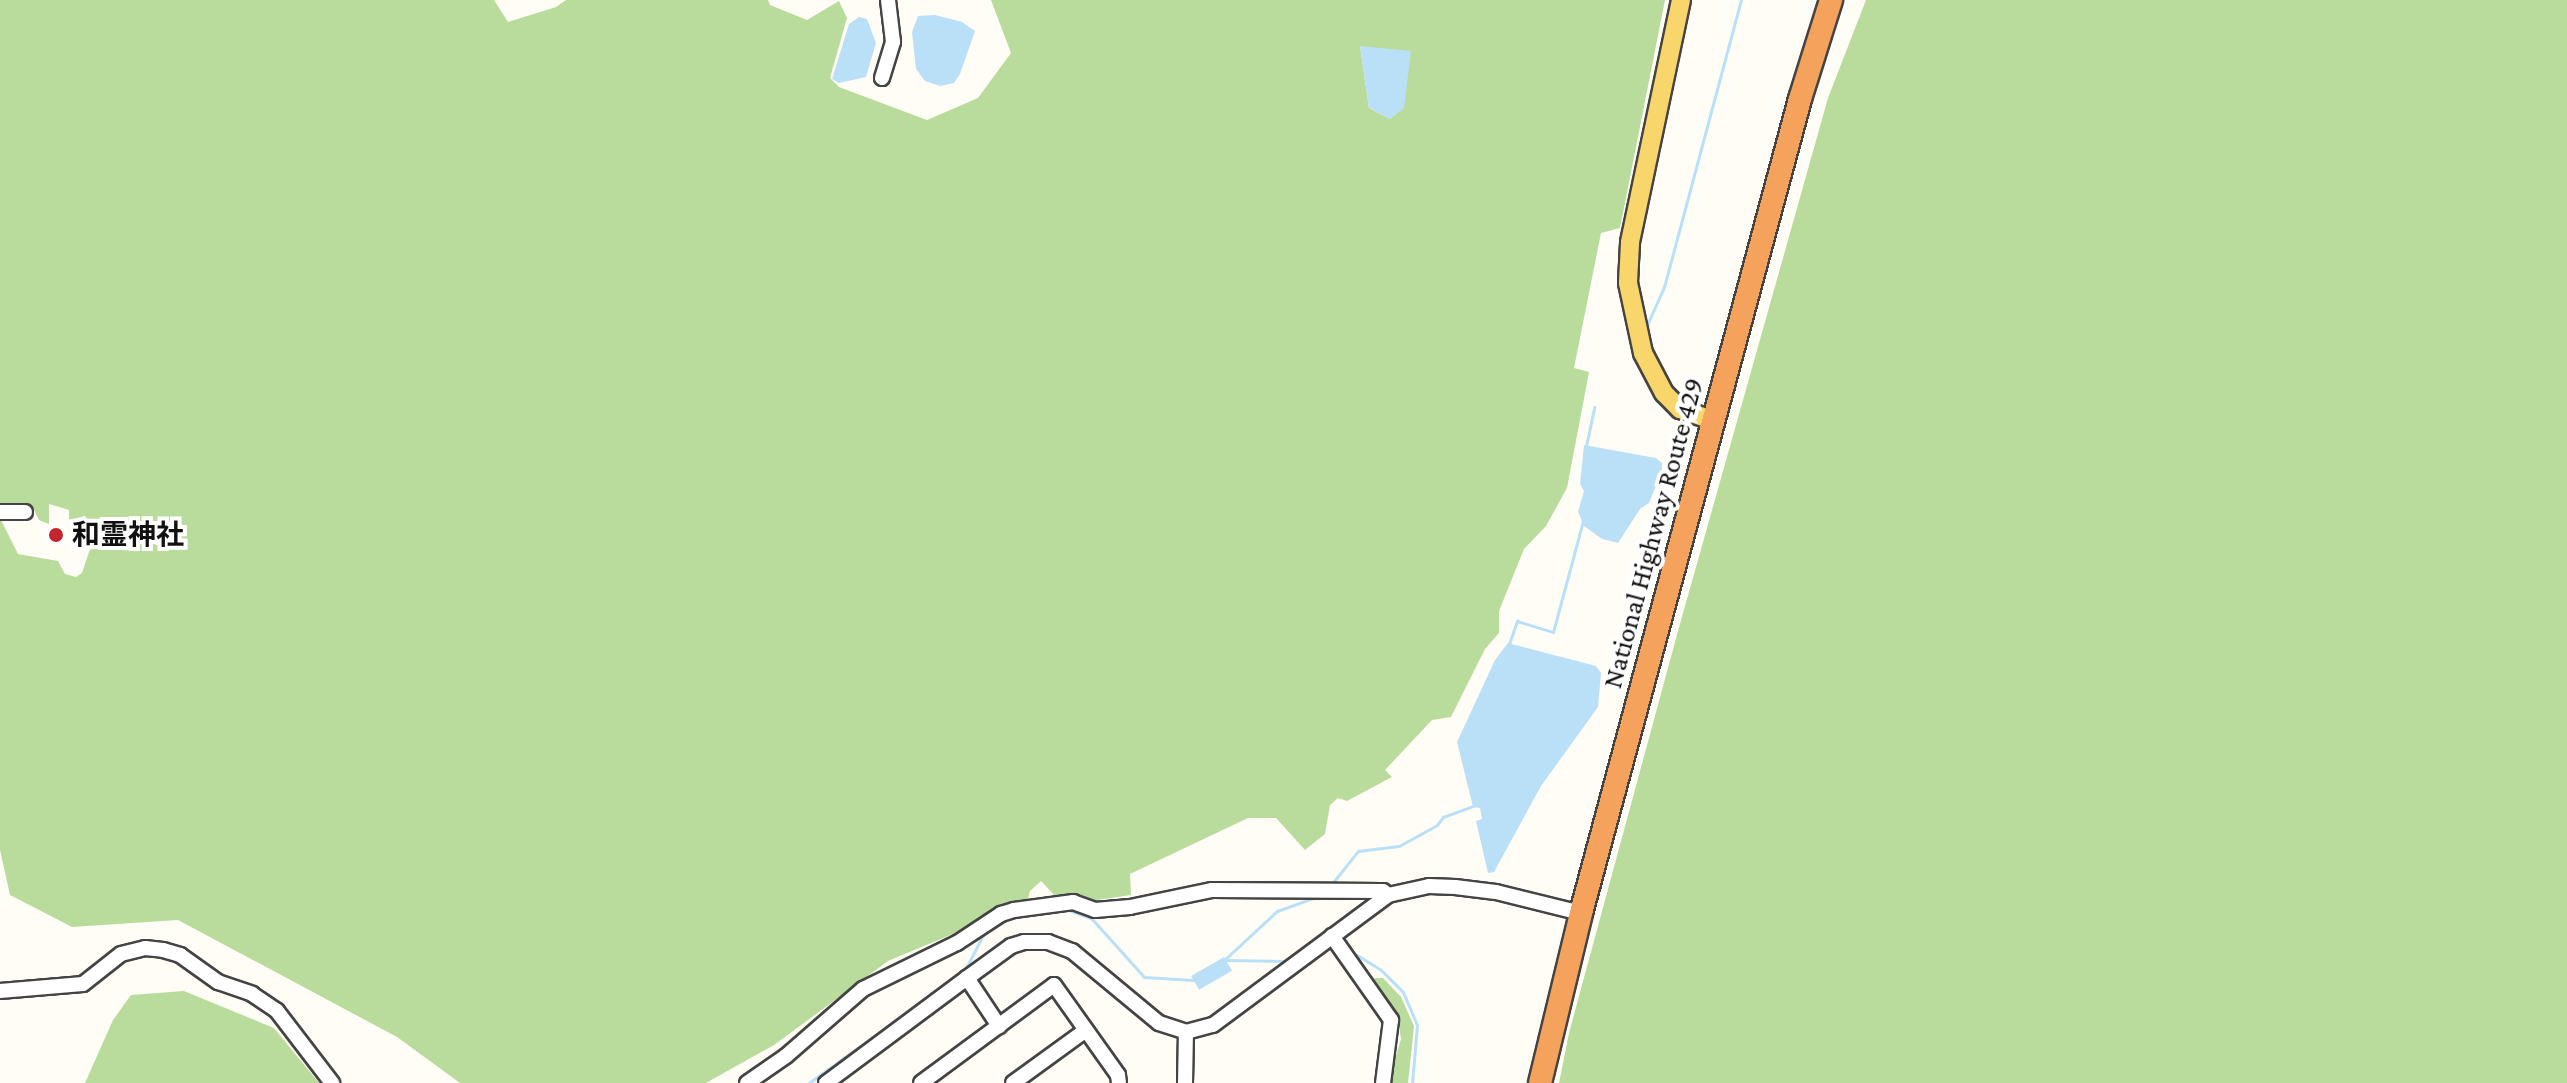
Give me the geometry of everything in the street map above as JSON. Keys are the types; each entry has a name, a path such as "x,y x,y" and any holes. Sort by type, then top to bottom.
{"highway":[{"name":"National Highway Route 429","path":"1708,419 1787,97 1818,0"},
{"name":"National Highway Route 429","path":"1527,1083 1708,419 1831,0"},
{"name":"National Highway Route 429","path":"1540,1083 1574,911"}],"main road":[{"path":"1681,0 1630,243 1628,283 1643,353 1655,378 1680,409 1708,419"}],"street":[{"path":"882,78 893,42 888,0"},
{"path":"0,512 25,512"},
{"path":"826,1083 1011,946 1037,941 1060,945 1159,1023 1186,1032 1213,1025 1388,895 1429,886 1455,887 1496,892 1574,911"},
{"path":"747,1083 786,1056 863,989 957,943 1001,914 1014,910 1073,902 1095,910 1130,907 1212,890 1383,891 1388,895"},
{"path":"1332,936 1391,1020 1383,1083"},
{"path":"0,991 83,984 121,954 145,948 163,950 180,955 218,982 252,994 277,1011 332,1083"},
{"path":"967,978 999,1026"},
{"path":"921,1083 1054,985 1086,1030 1115,1080"},
{"path":"1013,1083 1086,1030"},
{"path":"1185,1083 1186,1032"}],"green space":[{"path":"0,0 494,0 508,22 556,7 566,0 768,0 770,5 807,20 839,1 847,18 830,78 839,87 927,120 978,98 1011,53 991,0 1665,0 1620,228 1601,233 1574,368 1589,372 1567,488 1546,526 1524,549 1499,611 1499,633 1485,649 1451,717 1432,720 1385,770 1392,777 1347,801 1338,798 1330,805 1325,834 1305,850 1276,818 1248,818 1130,874 1131,895 1090,901 1057,898 1041,881 1030,891 1027,903 888,961 774,1045 706,1083 460,1083 397,1037 178,920 72,927 10,895 0,850 0,518 18,554 58,561 65,574 76,577 82,573 96,531 81,531 69,523 69,510 49,504 49,524 39,520 33,508 0,509","holes":["1360,46 1405,80 1403,108 1390,119 1369,108"]},
{"path":"1866,0 2567,0 2567,1083 1559,1083 1569,1033 1678,631 1828,98"},
{"path":"1375,978 1383,978 1401,997 1414,1026 1408,1083 1388,1083 1401,1039 1398,1019 1373,982"},
{"path":"184,991 274,1028 319,1083 85,1083 113,1020 131,995"}],"water":[{"path":"935,15 962,22 975,31 960,74 954,83 940,86 925,81 916,69 912,32 918,16"},
{"path":"859,17 867,19 876,43 866,77 839,83 832,79 849,24"},
{"path":"1360,46 1411,51 1404,108 1390,119 1369,108"},
{"path":"1584,445 1656,458 1662,463 1662,471 1649,503 1640,509 1618,543 1602,539 1584,526 1578,512 1584,491 1580,484"},
{"path":"1508,643 1596,666 1601,673 1598,707 1541,786 1494,872 1488,873 1476,821 1482,819 1480,808 1473,807 1457,742 1495,660"},
{"path":"1224,957 1232,971 1199,990 1191,976"}],"waterway":[{"path":"1646,327 1664,287 1741,0"},
{"path":"1586,446 1594,407"},
{"path":"1508,647 1517,621 1553,632 1583,521"},
{"path":"1330,886 1358,851 1399,846 1437,825 1443,817 1474,806"},
{"path":"1223,961 1277,911 1316,897"},
{"path":"1069,910 1092,919 1144,977 1193,980"},
{"path":"809,1083 965,970 985,931"},
{"path":"1357,955 1381,970 1403,992 1417,1025 1412,1083"},
{"path":"1225,960 1286,961"}],"place":[{"name":"和霊神社","path":"56,535"}]}
